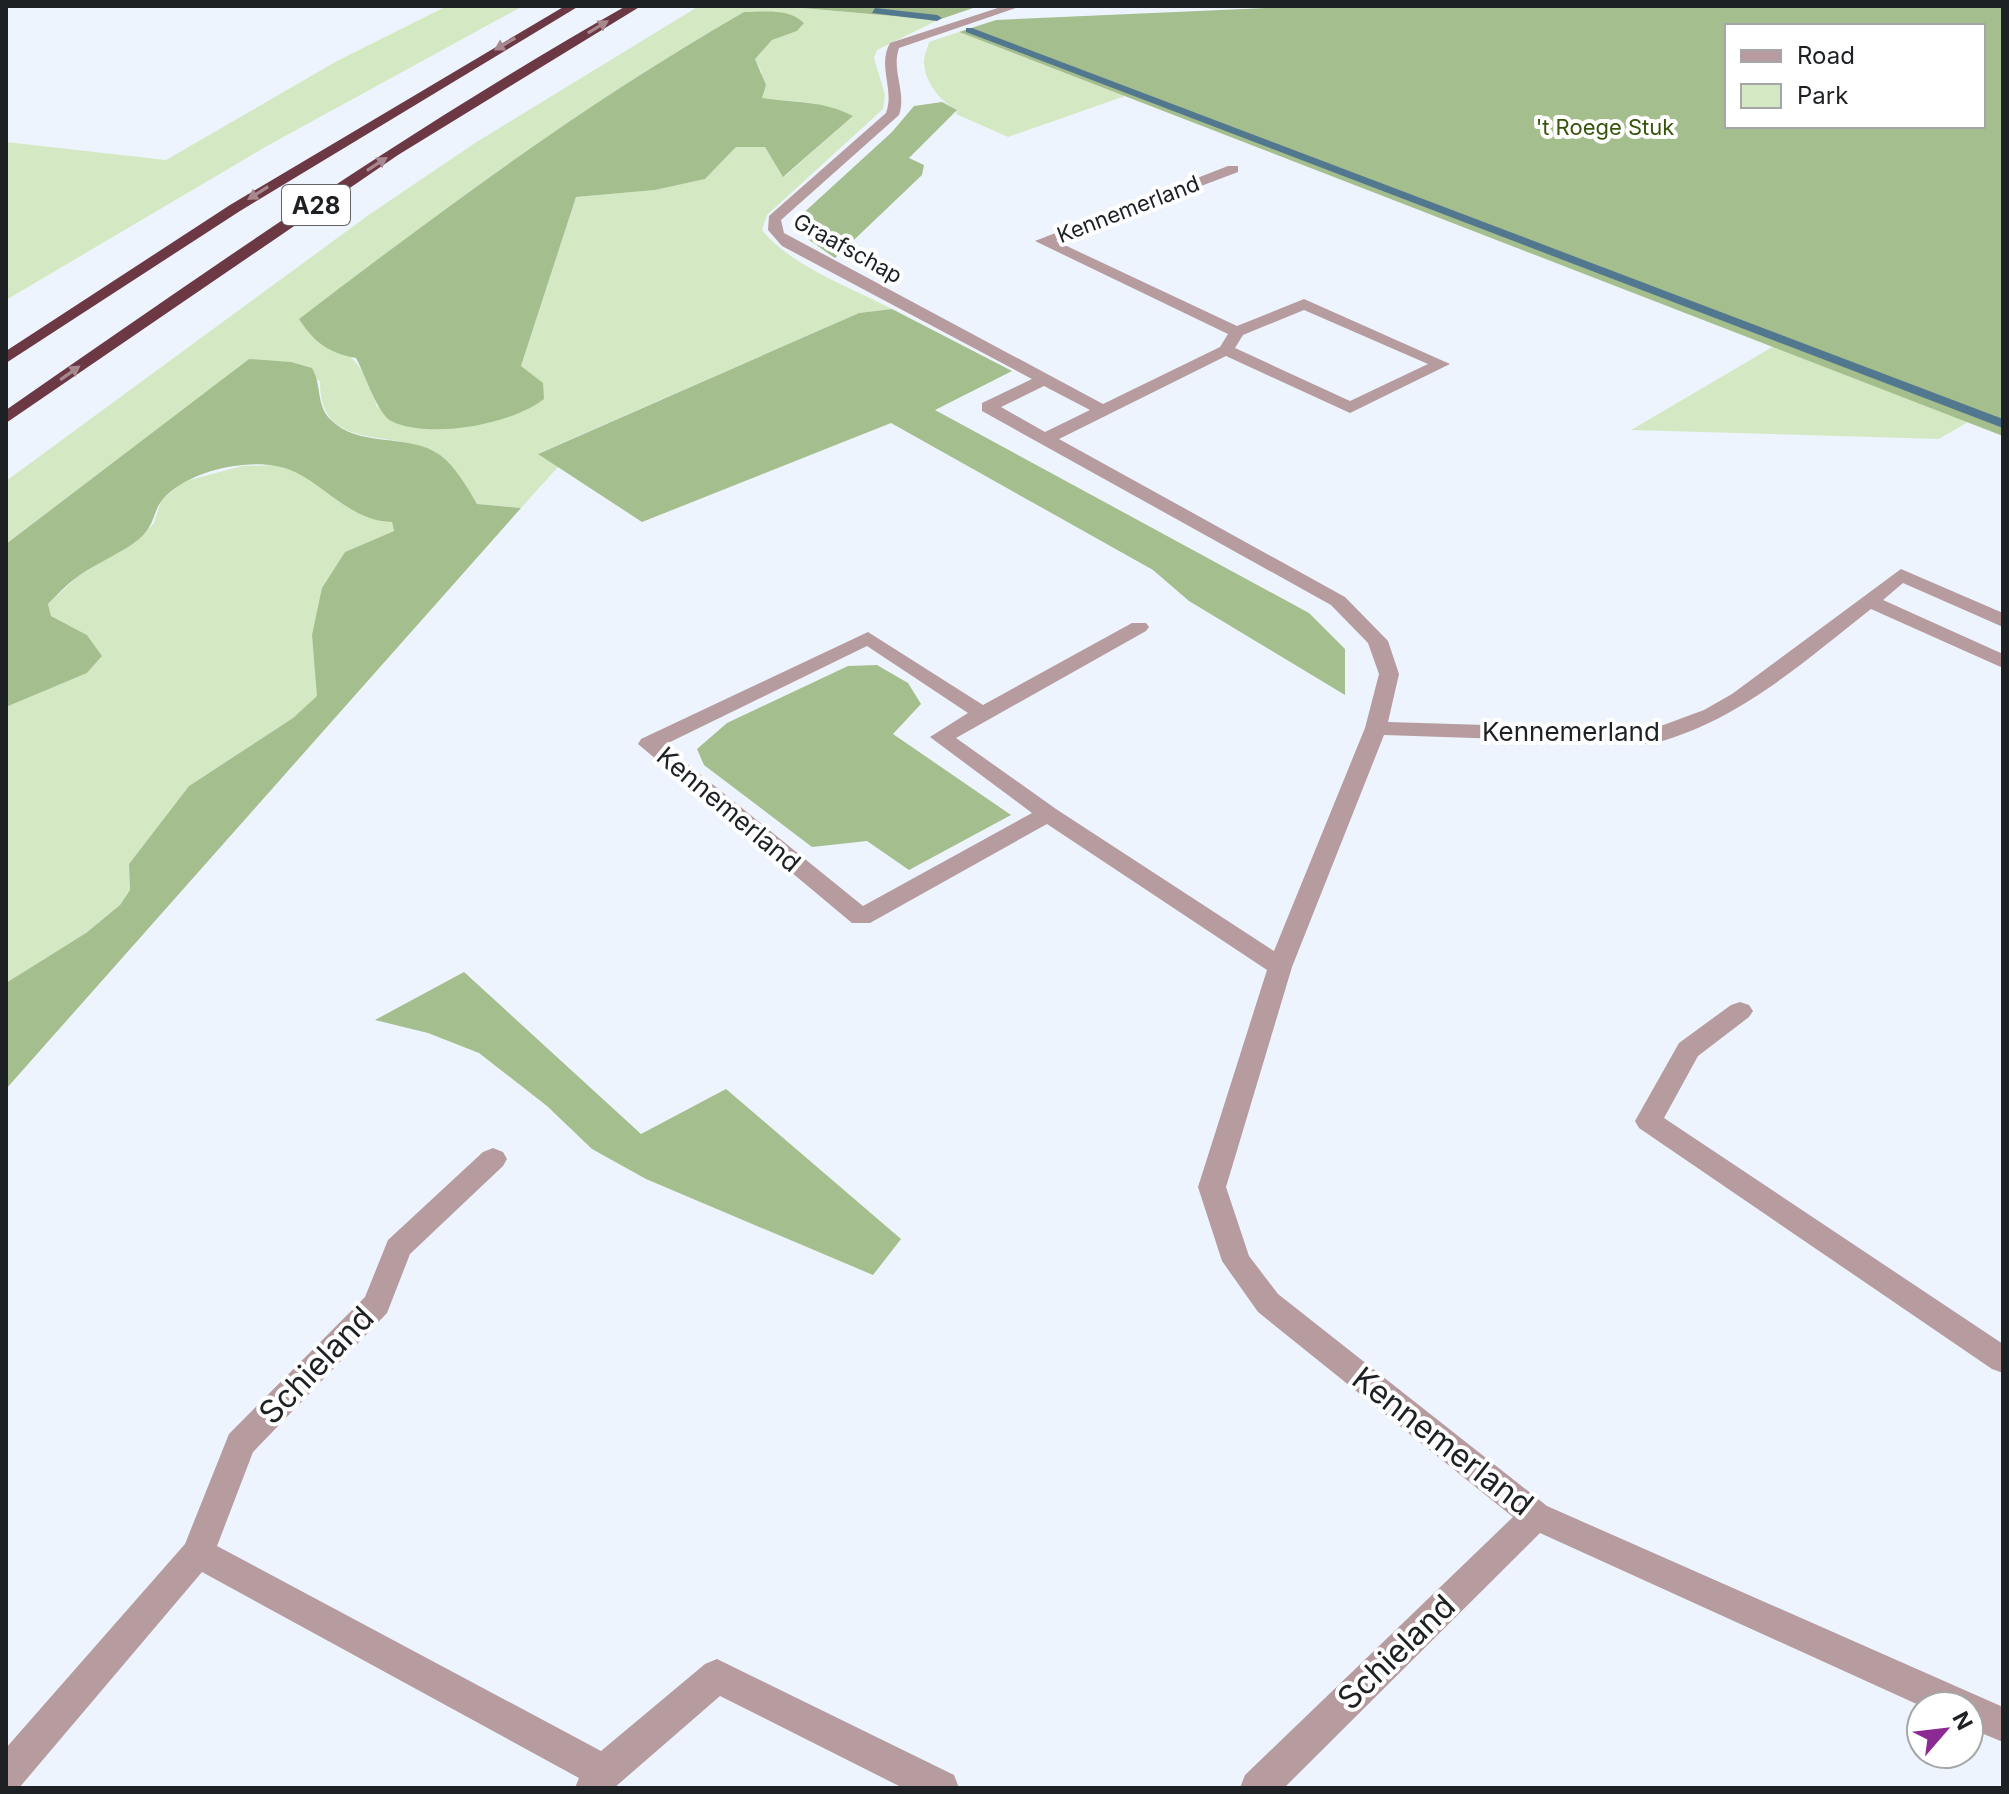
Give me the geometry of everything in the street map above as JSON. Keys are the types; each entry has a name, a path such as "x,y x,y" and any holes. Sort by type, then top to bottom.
{"highway":[{"name":"A28","path":"6,358 386,114 573,6"},
{"name":"A28","path":"6,418 359,176 460,110 635,6"},
{"path":"6,348 60,322"}],"street":[{"name":"Graafschap","path":"1016,6 894,46 890,57 898,97 892,115 774,219 774,228 776,235 787,243 1100,409"},
{"name":"Kennemerland","path":"1233,169 1043,241 1237,332"},
{"path":"1045,439 1100,409 1226,350 1237,332 1304,304 1442,364 1350,408 1226,350"},
{"name":"Kennemerland","path":"1046,379 988,407 1338,601 1359,618 1378,641 1389,674 1376,728 1280,967 1212,1187 1236,1261 1268,1303 1536,1516 1924,1690"},
{"name":"Kennemerland","path":"1376,728 1651,737 1688,728 1728,708 1901,575 2003,621"},
{"path":"1869,601 2003,662"},
{"path":"1139,627 980,712 941,737 1048,814 1280,967"},
{"name":"Kennemerland","path":"980,712 868,638 649,744 861,917 1048,814"},
{"path":"1740,1011 1688,1050 1649,1121 2003,1360"},
{"name":"Schieland","path":"6,1776 121,1638 198,1553 240,1444 377,1304 398,1248 493,1159"},
{"name":"Schieland","path":"1258,1788 1536,1516"},
{"path":"198,1553 598,1780 717,1676 941,1788"}],"green space":[{"path":"447,6 523,6 267,146 6,300 6,142 166,160 337,61"},
{"path":"699,6 780,6 938,20 877,50 874,58 885,95 883,109 767,215 762,230 774,243 805,265 892,309 859,313 539,453 558,467 521,508 477,504 456,471 439,455 422,447 346,430 332,420 323,405 320,381 249,359 6,544 6,481 370,214 475,143","holes":["744,12 804,22 797,31 772,40 755,59 762,73 762,99 819,105 852,117 784,177 765,147 736,147 705,179 655,190 576,197 521,366 377,407 366,376 358,365 338,346 299,319 407,237 572,120 628,82"]},
{"path":"780,6 979,6 938,20"},
{"name":"'t Roege Stuk","path":"1313,6 2003,6 2003,436 959,32 996,20"},
{"path":"744,12 784,13 804,23 797,31 772,40 755,59 766,85 762,98 819,105 853,116 783,177 765,147 736,147 705,179 655,190 576,197 521,366 543,383 544,399 512,416 492,422 448,429 407,427 386,417 356,358 330,350 316,340 299,319 462,197 572,120 628,82"},
{"path":"959,32 1125,96 1008,137 956,114 957,110 945,102 930,84 924,61 929,42"},
{"path":"942,102 957,110 909,158 924,165 922,175 835,258 802,235 795,225 799,217 892,132 914,106"},
{"path":"892,309 1012,371 935,410 1309,613 1345,649 1345,695 1189,601 1153,570 891,423 642,522 538,454 859,313"},
{"path":"1774,346 1968,422 1939,439 1631,430"},
{"path":"249,359 291,362 312,368 323,408 341,428 369,438 427,448 451,465 477,504 521,508 6,1089 6,983 86,933 120,905 130,890 129,864 189,786 293,718 317,696 312,635 322,588 345,552 394,531 392,522 352,510 307,479 280,467 244,465 190,480 163,499 148,529 138,540 76,578 48,604 51,616 87,635 102,656 87,673 6,707 6,544"},
{"path":"274,465 292,470 392,522 394,531 345,552 312,635 318,696 293,718 189,786 129,864 130,890 120,905 86,933 6,983 6,707 87,673 102,656 87,635 51,616 48,604 77,577 138,540 154,523 161,501 182,482 242,466"},
{"path":"877,665 908,683 921,704 893,734 1011,815 909,870 867,841 812,847 704,765 697,749 727,723 848,666"},
{"path":"464,972 641,1134 726,1089 901,1239 873,1275 646,1179 592,1149 547,1106 479,1053 428,1033 375,1020"}],"waterway":[{"path":"875,11 937,18"},
{"path":"969,30 2003,424"}]}
